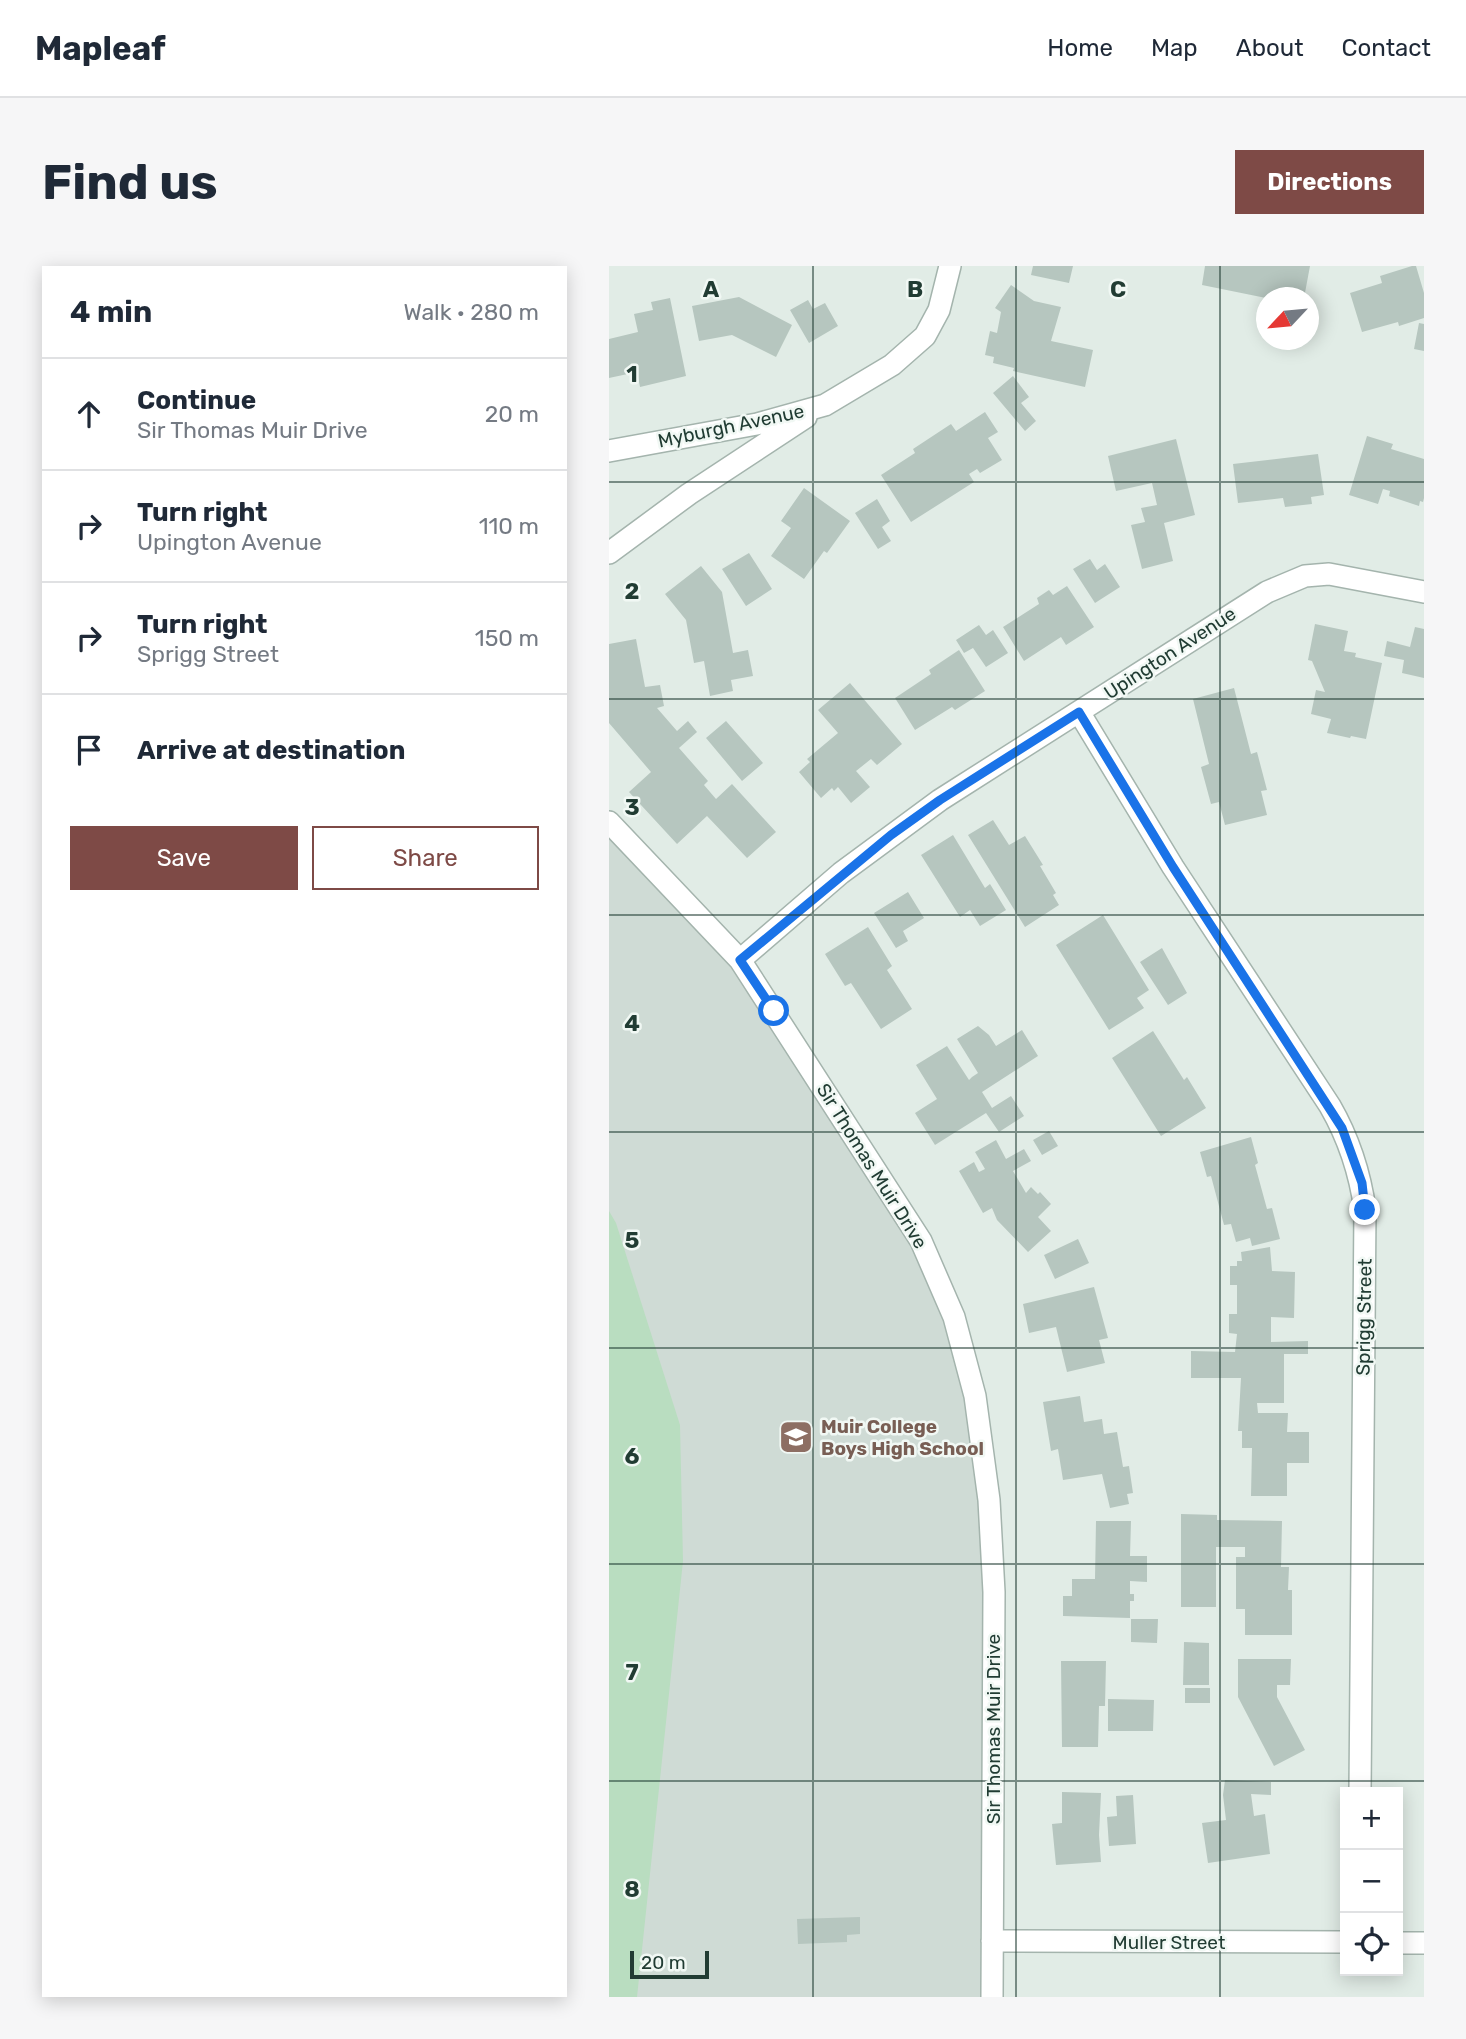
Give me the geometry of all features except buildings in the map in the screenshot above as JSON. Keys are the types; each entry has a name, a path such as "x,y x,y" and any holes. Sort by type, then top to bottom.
{"street":[{"name":"Myburgh Avenue","path":"609,451 757,424 825,405 892,365 925,336 939,310 950,266"},
{"path":"609,553 689,494 825,405"},
{"name":"Upington Avenue","path":"740,960 891,835 940,800 1268,592 1296,579 1329,574 1424,592"},
{"name":"Sprigg Street","path":"1079,712 1173,867 1330,1107 1342,1128 1362,1183 1365,1223 1360,1787"},
{"name":"Sir Thomas Muir Drive","path":"609,822 740,960 922,1241 954,1317 967,1360 985,1464 994,1592 992,1997"},
{"name":"Muller Street","path":"992,1941 1340,1942"},
{"path":"1403,1943 1424,1943"}],"shaded area":[{"name":"Muir College Boys High School","path":"609,826 737,961 924,1238 990,1478 991,1997 609,1997"}],"green space":[{"path":"609,1211 616,1223 680,1425 683,1561 637,1997 609,1997"}],"place":[{"name":"Muir College Boys High School","path":"796,1437"}],"route":[{"path":"774,1011 740,960 841,873 891,835 940,800 1079,712 1173,867 1330,1107 1353,1155 1362,1183 1365,1210"}]}
